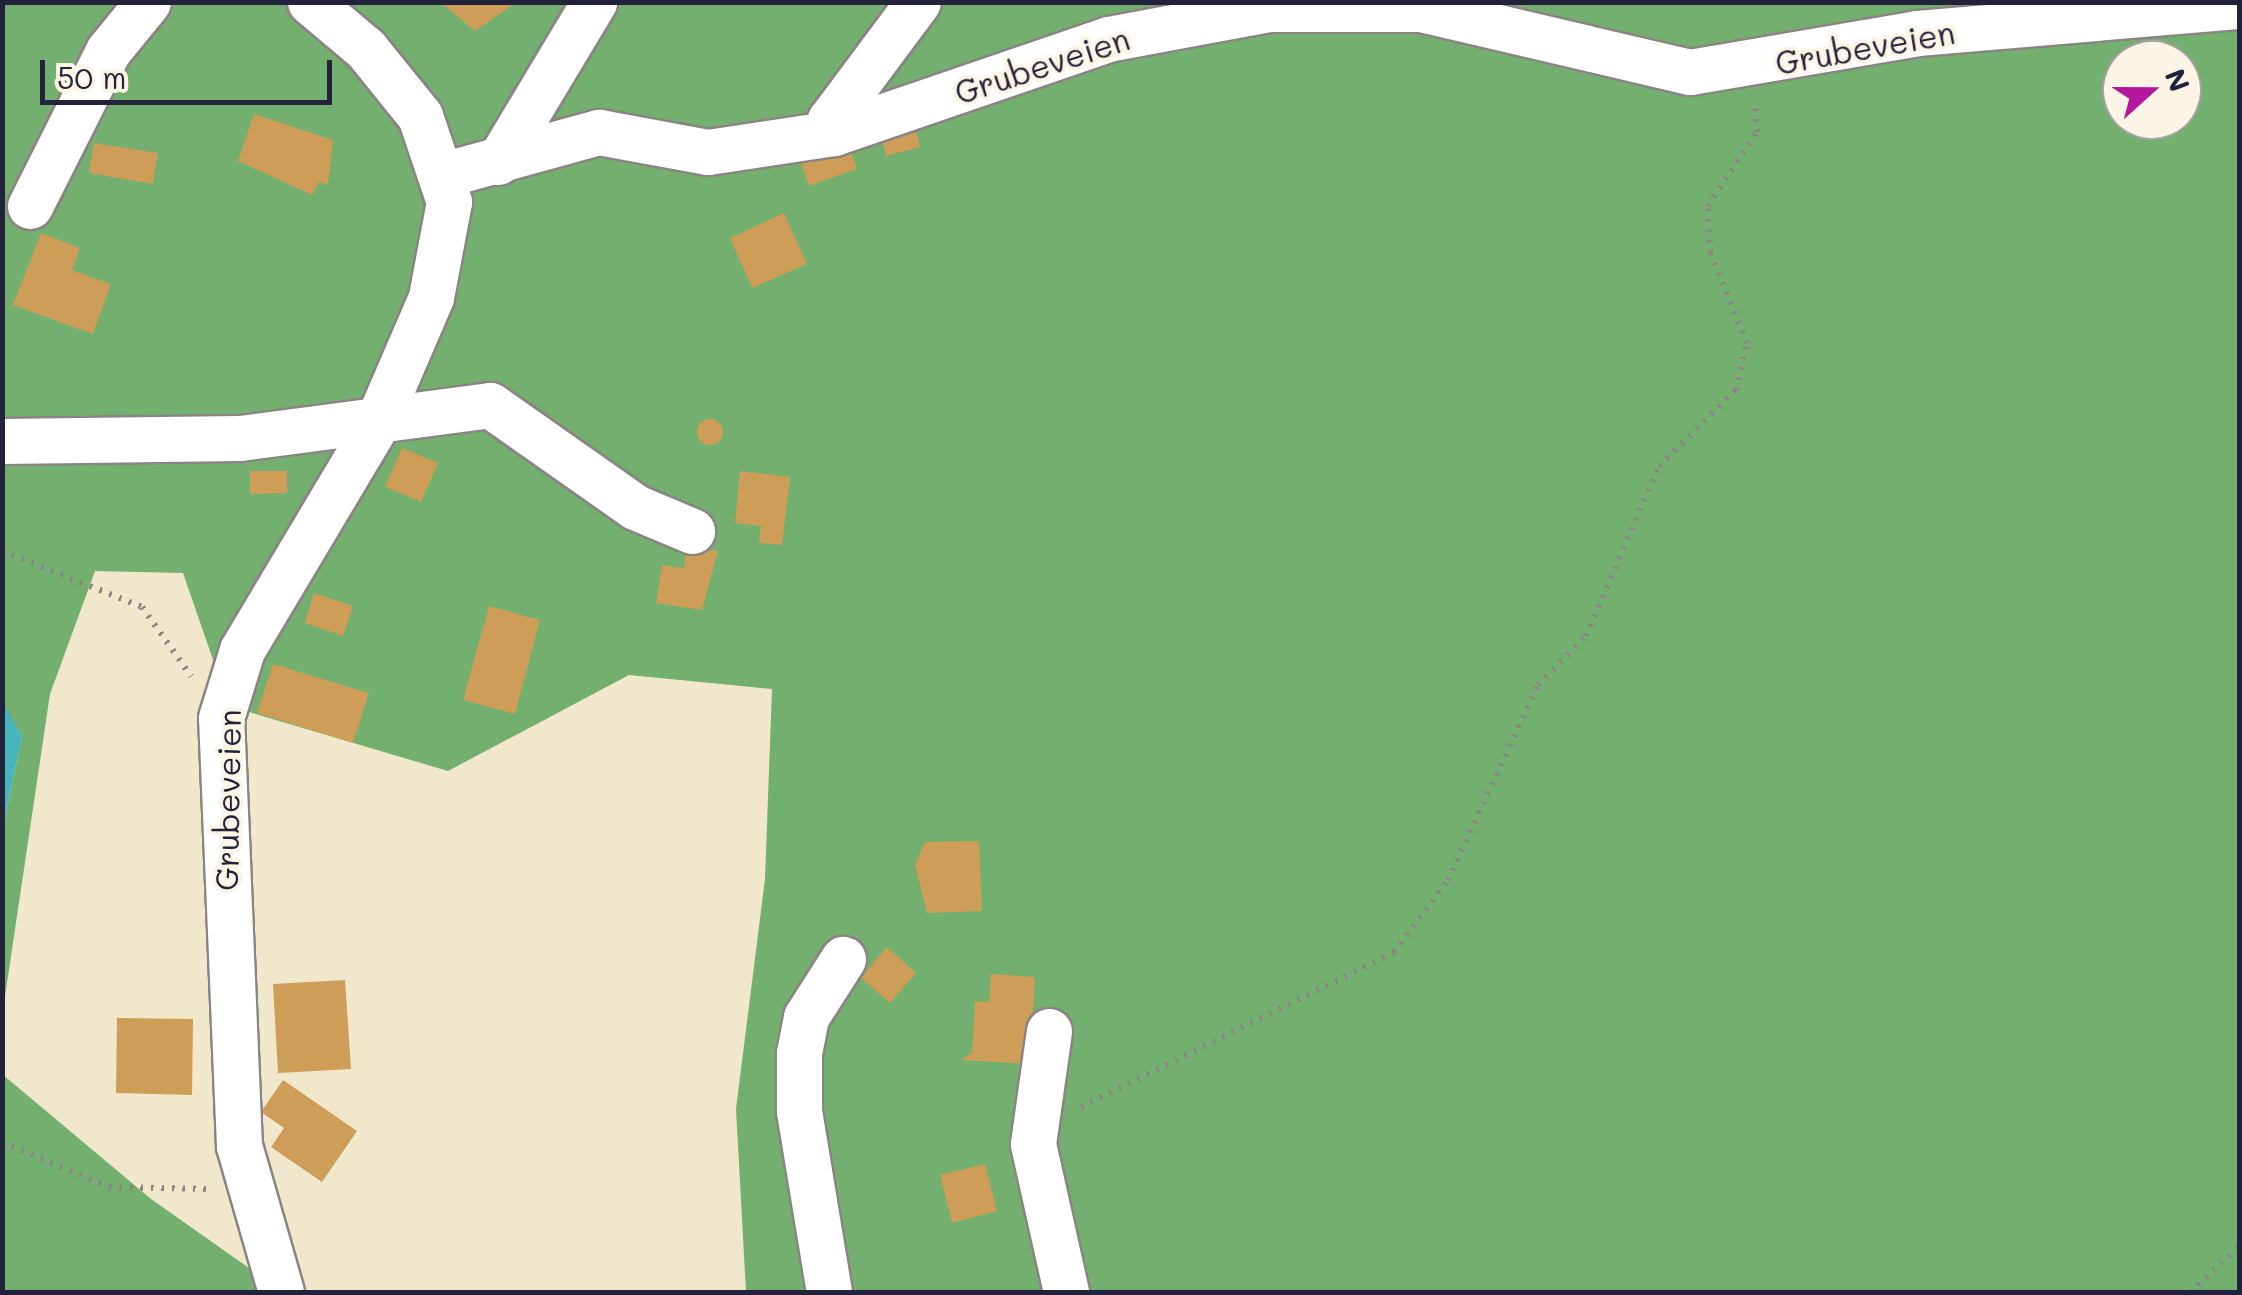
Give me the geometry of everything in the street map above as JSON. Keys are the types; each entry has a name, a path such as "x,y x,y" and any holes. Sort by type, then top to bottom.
{"street":[{"path":"30,206 108,50 148,2"},
{"path":"310,2 366,49 420,116 446,174"},
{"path":"498,162 594,2"},
{"path":"834,134 830,120 918,2"},
{"name":"Grubeveien","path":"281,1292 239,1146 221,718 242,650 376,424 431,296 446,174 599,132 708,152 834,134 1116,21 1268,9 1421,9 1690,72 1752,67 1918,34 2240,6"},
{"path":"2,440 240,438 376,424 490,405 634,507 692,531"},
{"path":"829,1292 799,1111 799,1054 806,1017 844,959"},
{"path":"1049,1031 1034,1128 1066,1292"}],"path":[{"path":"1034,1128 1394,952 1448,880 1538,685 1586,636 1659,466 1736,390 1747,343 1710,254 1708,206 1757,132 1752,67"},
{"path":"2,551 142,607 221,718"},
{"path":"2,1142 110,1187 252,1190"},
{"path":"2190,1292 2240,1246"}],"green space":[{"path":"3,3 2239,3 2239,1292 746,1292 736,1109 765,879 772,689 629,675 448,771 229,706 183,573 95,571 50,694 3,1010 3,827 22,736 2,703"},
{"path":"2,1074 151,1199 283,1292 3,1292"}],"water":[{"path":"3,703 22,736 2,827"}],"building":[{"path":"440,2 517,2 475,31"},
{"path":"254,114 333,140 328,185 319,182 312,195 238,161"},
{"path":"914,122 920,147 886,156 880,131"},
{"path":"94,143 158,153 153,184 89,173"},
{"path":"848,143 857,169 809,186 800,160"},
{"path":"784,213 807,264 752,288 730,238"},
{"path":"41,233 80,248 72,270 111,284 93,334 13,305"},
{"path":"710,419 719,423 723,432 719,441 710,445 701,441 697,432 701,423"},
{"path":"402,448 438,463 421,502 385,487"},
{"path":"250,471 287,471 287,493 250,494"},
{"path":"740,471 790,477 782,545 759,543 761,526 735,523"},
{"path":"687,547 718,551 702,610 656,603 662,565 684,568"},
{"path":"314,593 353,606 343,636 305,623"},
{"path":"489,606 540,620 515,714 463,700"},
{"path":"273,664 369,693 353,743 257,713"},
{"path":"979,841 982,911 927,913 915,865 925,842"},
{"path":"887,947 916,973 890,1003 861,978"},
{"path":"991,974 1035,977 1030,1064 961,1060 972,1053 975,1001 989,1002"},
{"path":"345,980 351,1069 278,1073 273,984"},
{"path":"117,1018 193,1019 192,1095 116,1093"},
{"path":"283,1080 357,1131 322,1182 271,1147 284,1128 261,1112"},
{"path":"985,1164 997,1211 952,1223 940,1175"}]}
